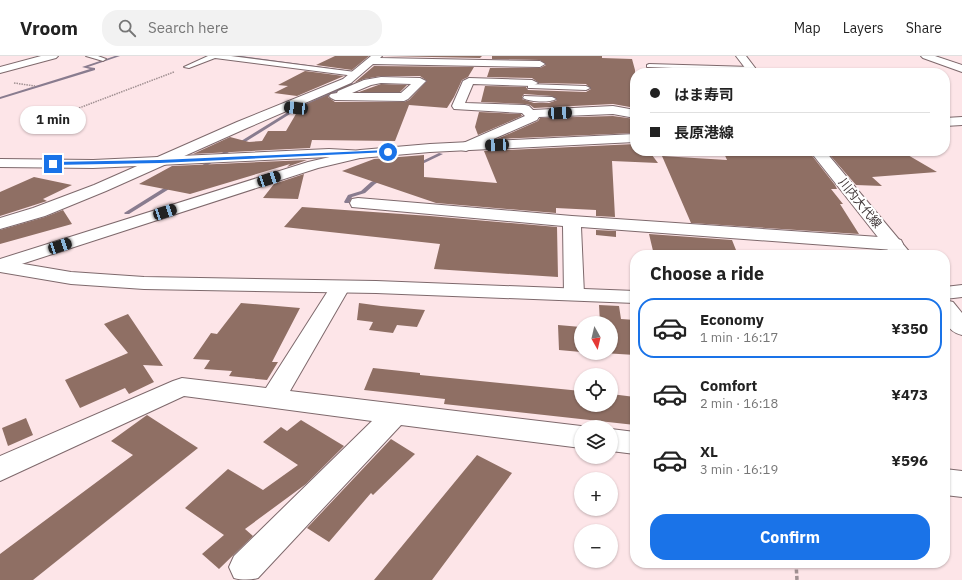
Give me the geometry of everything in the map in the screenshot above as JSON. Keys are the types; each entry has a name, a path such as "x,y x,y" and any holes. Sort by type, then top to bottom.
{"main road":[{"path":"0,70 53,56"},
{"path":"741,56 750,68"},
{"path":"926,56 962,69"},
{"path":"289,112 347,81 374,57 541,60 531,84 527,107 534,117 466,147"},
{"path":"0,224 100,188 242,125 305,109 335,96 368,82 382,80 420,81 404,97 335,96"},
{"path":"531,84 468,81 458,106 613,110 630,113"},
{"path":"950,122 962,121"},
{"path":"242,125 274,127"},
{"path":"0,163 93,164 160,162 328,153 360,154 630,138"},
{"path":"0,266 312,165 360,154"},
{"name":"川内大代線","path":"821,156 898,250"},
{"path":"358,203 898,250"},
{"path":"572,221 574,294"},
{"path":"0,266 23,272 66,278 146,284 340,287 630,297"},
{"path":"273,398 340,287"},
{"path":"950,292 962,291"},
{"path":"950,313 962,328"},
{"path":"0,469 182,387 574,436"},
{"path":"246,567 395,414"},
{"path":"618,441 630,442"},
{"path":"950,483 962,484"}],"lane":[{"path":"89,56 103,58"},
{"path":"187,67 215,56 355,74"},
{"path":"649,66 690,68"},
{"path":"531,84 586,88"},
{"path":"527,107 552,99"}],"path":[{"path":"79,108 187,67"},
{"path":"14,83 35,86"},
{"path":"796,568 797,580"}],"building":[{"path":"335,56 369,56 352,70 316,65"},
{"path":"384,56 482,56 480,58"},
{"path":"492,56 602,56 602,58 632,59 634,68 630,68 630,107 613,104 534,108 525,104 481,102 485,86 526,87 528,90 586,92 591,89 586,84 539,83 532,78 487,77 490,68 540,68 546,65 540,60 492,59","holes":["524,94 552,96 557,100 549,103 534,103 522,99 522,97"]},
{"path":"374,66 474,67 468,77 462,80 447,108 409,105 395,141 312,140 310,148 193,154 230,137 249,142 262,141 268,131 286,131 300,107 328,95 328,97 335,102 404,102 409,100 427,81 420,76 381,76 364,79 354,83"},
{"path":"305,71 344,76 297,96 274,93 288,86 278,85"},
{"path":"381,84 407,85 400,92 359,92"},
{"path":"479,112 521,114 522,116 478,135 475,127"},
{"path":"613,116 630,118 630,133 497,139 538,121 540,118"},
{"path":"630,144 630,156 653,156 658,163 612,161 615,217 596,216 596,210 556,208 556,213 436,203 342,171 374,159 424,155 424,177 497,183 484,151"},
{"path":"662,156 727,160 725,156 812,156 835,185 837,189 831,189 843,204 840,204 859,234 691,223"},
{"path":"831,156 910,156 937,172 872,177 882,186 856,185"},
{"path":"307,160 190,194 139,184 172,166"},
{"path":"304,174 298,199 263,198 274,184"},
{"path":"34,177 72,185 43,199 47,201 0,216 0,192"},
{"path":"302,207 557,227 558,277 434,269 440,244 284,227"},
{"path":"63,210 72,224 0,244 0,230 45,217"},
{"path":"596,230 616,231 616,237 596,235"},
{"path":"649,234 732,240 736,250 653,250"},
{"path":"241,303 300,308 272,362 278,362 267,380 229,376 232,371 204,369 210,360 193,359 211,333 217,334"},
{"path":"359,303 425,310 417,327 397,325 393,333 369,330 373,322 357,320"},
{"path":"599,305 619,306 621,319 630,320 630,355 618,354 618,316 600,316"},
{"path":"128,314 163,366 143,365 154,382 129,394 125,388 80,408 65,380 128,353 104,324"},
{"path":"558,325 574,326 574,351 559,350"},
{"path":"373,368 420,373 420,375 574,390 574,412 618,412 618,395 630,396 630,424 618,423 618,420 590,420 444,404 445,399 364,390"},
{"path":"147,415 198,448 33,580 0,580 0,554 133,455 111,441"},
{"path":"26,418 33,435 8,446 2,428"},
{"path":"301,420 344,446 306,484 245,529 253,536 219,569 202,554 224,535 185,508 228,469 263,490 298,465 263,442 281,427 287,431"},
{"path":"391,439 415,454 373,495 371,493 329,542 307,528"},
{"path":"477,455 512,473 432,580 374,580"}],"waterway":[{"path":"0,98 94,69 84,67 118,56"},
{"path":"234,56 350,71"},
{"path":"198,169 289,113 352,84"},
{"path":"416,165 441,154"},
{"path":"347,202 350,196 363,192 373,183 382,179"},
{"path":"127,213 172,185"}],"route":[{"path":"53,164 160,162 328,153 360,154 388,152"}]}
